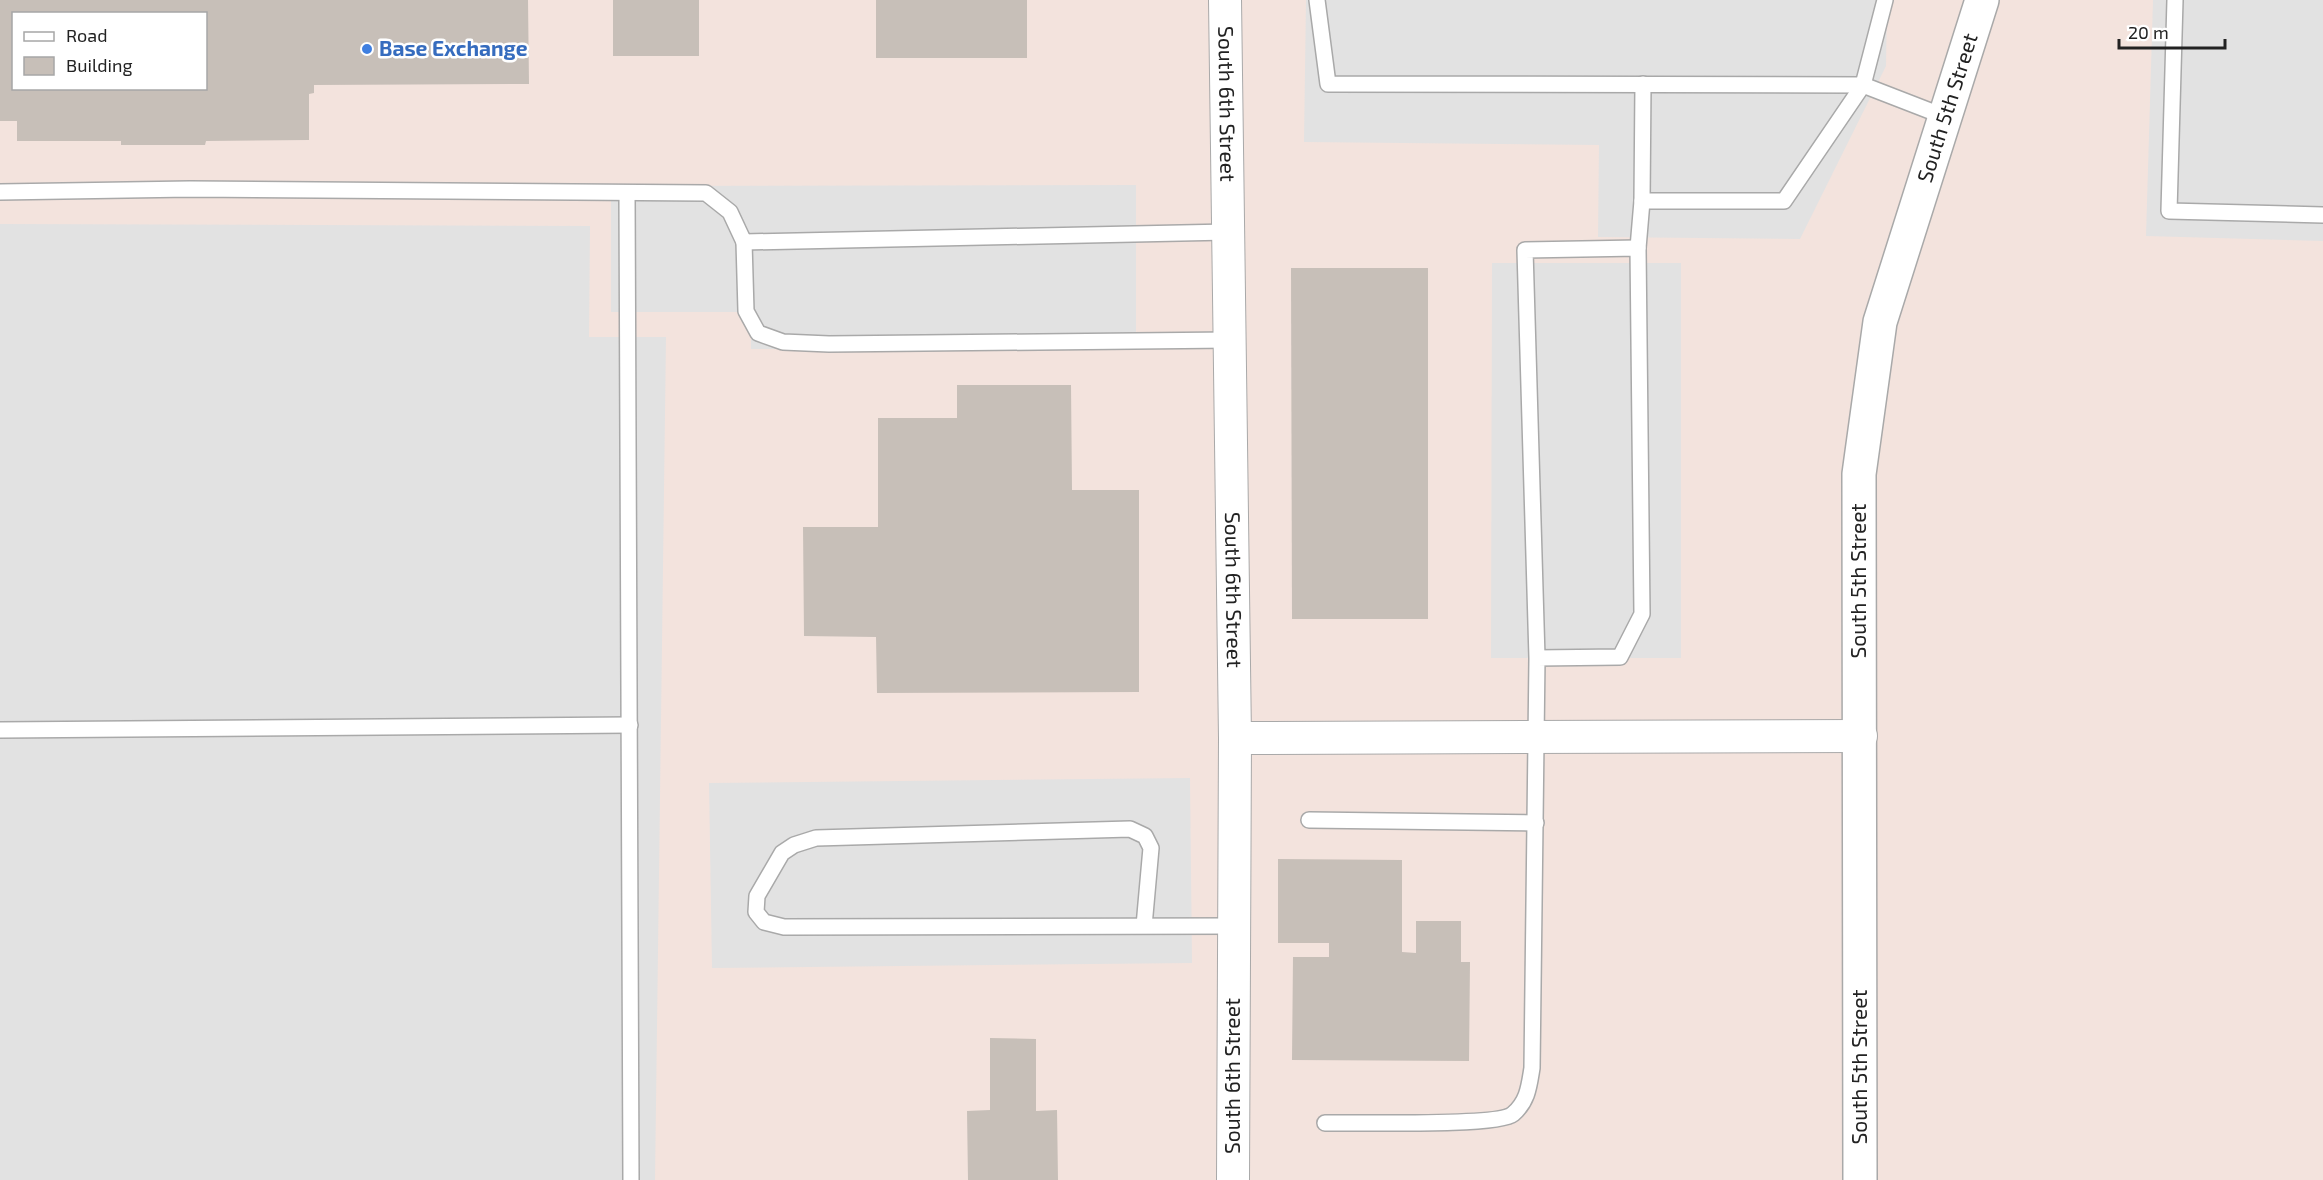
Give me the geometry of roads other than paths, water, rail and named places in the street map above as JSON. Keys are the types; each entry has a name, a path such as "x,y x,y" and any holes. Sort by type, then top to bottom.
{"street":[{"name":"South 6th Street","path":"1225,0 1235,738 1233,1180"},
{"name":"South 5th Street","path":"1860,1180 1861,736 1857,579 1859,474 1880,322 1943,116 1982,0"},
{"path":"1235,738 1861,736"}],"lane":[{"path":"1317,0 1328,84 1863,85 1943,116"},
{"path":"1642,201 1784,201 1863,85 1885,0"},
{"path":"2175,0 2169,211 2323,215"},
{"path":"1537,658 1620,657 1642,614 1638,248 1642,201 1643,84"},
{"path":"0,192 190,189 706,193 730,212 744,242 746,311 758,333 783,342 829,344 1230,340"},
{"path":"627,193 631,1180"},
{"path":"744,242 1228,232"},
{"path":"1325,1123 1483,1121 1511,1116 1525,1101 1532,1068 1537,658 1525,250 1638,248"},
{"path":"0,730 630,725"},
{"path":"1309,820 1536,823"},
{"path":"1144,926 1151,848 1145,836 1130,828 816,838 794,845 782,852 757,896 756,912 764,922 784,927 1233,926"}],"place":[{"name":"Base Exchange","path":"367,49"}]}
